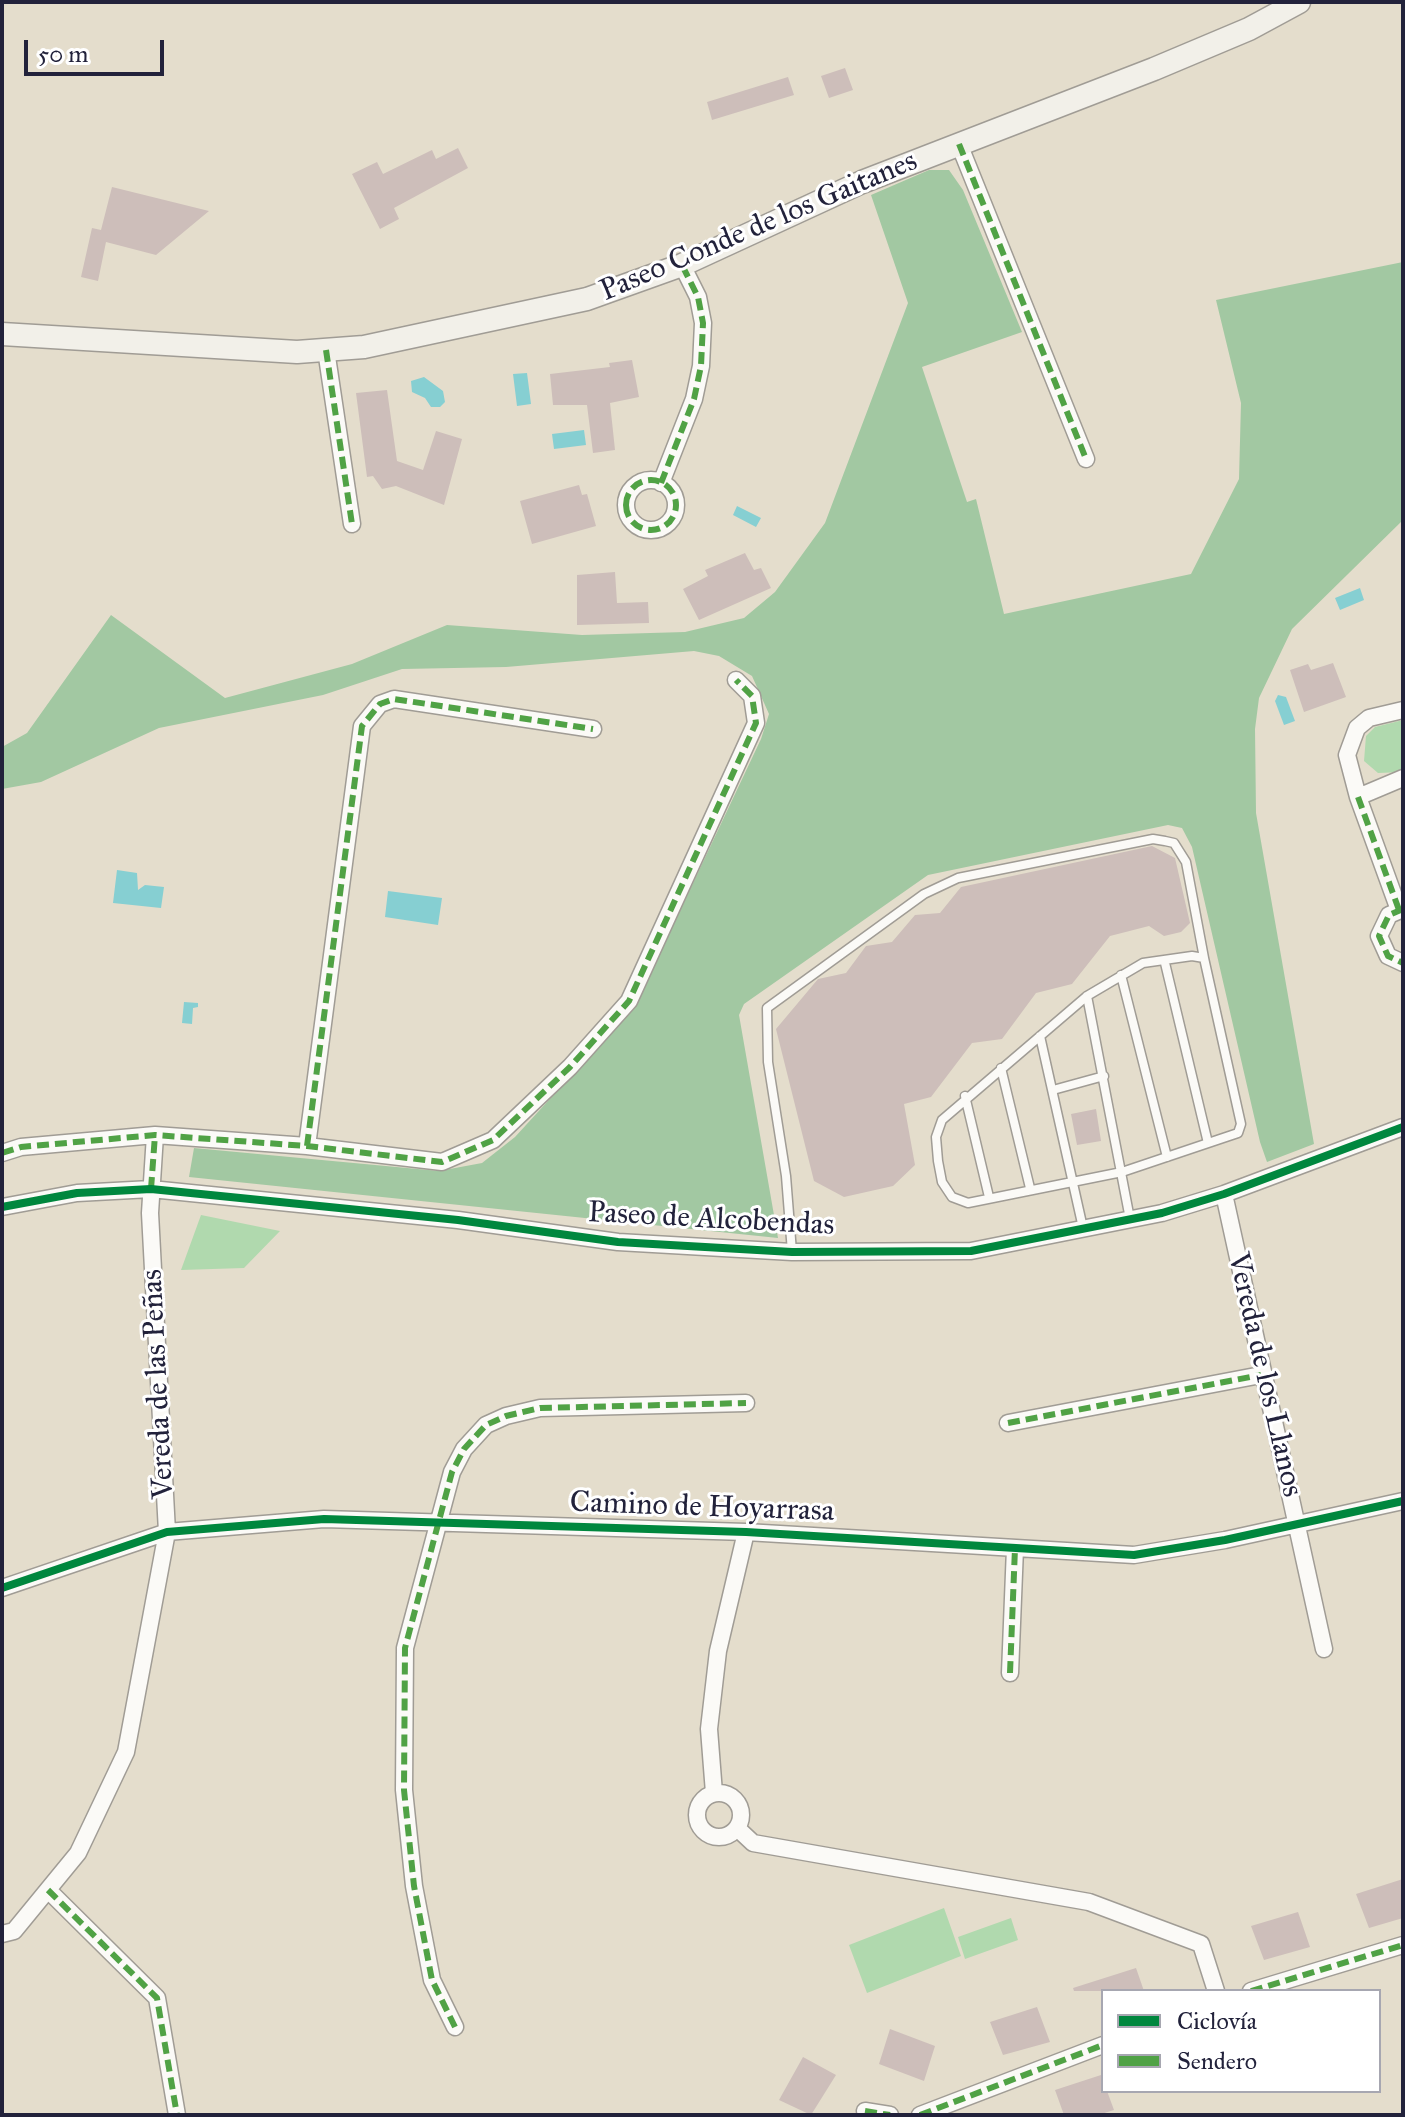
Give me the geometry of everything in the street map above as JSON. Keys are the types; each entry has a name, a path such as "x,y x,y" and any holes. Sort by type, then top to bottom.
{"street":[{"name":"Paseo Conde de los Gaitanes","path":"2,334 297,352 364,347 587,299 682,265 862,182 1167,64 1249,29 1299,2"},
{"path":"959,144 1086,459"},
{"path":"661,483 694,399 701,366 701,310 682,265"},
{"path":"326,350 352,524"},
{"path":"2,1153 21,1147 155,1135 307,1146 442,1162 493,1140 570,1067 629,1001 756,723 752,696 736,680"},
{"path":"307,1146 362,726 380,704 394,699 593,729"},
{"path":"1403,710 1369,718 1349,740 1347,755 1358,797 1401,910 1382,925 1379,936 1388,956 1403,963"},
{"path":"1358,797 1403,778"},
{"name":"Paseo de Alcobendas","path":"2,1207 77,1193 151,1189 458,1220 618,1242 792,1252 971,1251 1131,1221 1224,1194 1403,1127"},
{"name":"Vereda de las Peñas","path":"2,1934 14,1931 78,1853 126,1752 167,1532 151,1189 155,1135"},
{"name":"Vereda de los Llanos","path":"1224,1194 1261,1375 1298,1524 1324,1649"},
{"path":"1008,1423 1261,1375"},
{"path":"455,2027 432,1980 414,1886 404,1790 405,1648 452,1472 464,1449 486,1425 506,1416 540,1408 746,1403"},
{"name":"Camino de Hoyarrasa","path":"2,1588 167,1532 324,1519 746,1532 1134,1555 1403,1501"},
{"name":"Camino de Hoyarrasa","path":"714,1793 709,1729 718,1651 746,1532"},
{"path":"1010,1673 1015,1548"},
{"path":"714,1793 723,1793 738,1803 741,1820 737,1828 731,1834 714,1838 700,1828 696,1819 700,1803 714,1793"},
{"path":"737,1828 753,1843 1089,1902 1201,1944 1215,1989"},
{"path":"48,1890 157,1998 177,2115"},
{"path":"1258,1989 1403,1945"},
{"path":"920,2115 1101,2046"},
{"path":"865,2111 890,2115"}],"lane":[{"path":"792,1252 786,1176 768,1062 767,1008 924,894 958,878 1153,839 1174,843 1186,862 1241,1124 1238,1133 1122,1172 1030,1188 968,1203 952,1197 942,1182 936,1137 942,1120 965,1096 1087,996 1121,975 1143,963 1165,963 1192,956 1204,958"},
{"path":"1165,963 1208,1143"},
{"path":"1121,975 1167,1157"},
{"path":"1087,996 1131,1221"},
{"path":"1040,1036 1084,1229"},
{"path":"1001,1068 1030,1188"},
{"path":"1053,1090 1104,1076"},
{"path":"965,1096 989,1197"}],"green space":[{"path":"929,170 949,170 963,190 1022,332 922,367 967,502 976,499 1004,614 1191,574 1239,479 1241,403 1216,300 1403,262 1403,520 1292,629 1259,698 1255,729 1256,813 1314,1144 1267,1162 1192,847 1182,828 1168,825 928,875 744,1004 739,1015 778,1238 189,1177 194,1148 439,1171 482,1163 515,1137 635,1006 761,739 769,714 752,676 719,656 694,651 506,667 402,669 323,695 159,728 41,782 2,789 2,747 27,733 111,615 225,698 352,664 447,625 582,635 685,632 744,618 775,592 825,523 908,303 871,195"},
{"path":"1403,720 1403,772 1378,773 1364,761 1366,736 1375,727"},
{"path":"201,1215 280,1231 244,1268 181,1270"},
{"path":"944,1908 961,1956 867,1993 849,1945"},
{"path":"1011,1918 1018,1940 965,1959 958,1937"}],"water":[{"path":"527,373 531,404 517,406 513,374"},
{"path":"424,377 443,391 445,402 440,407 431,407 425,398 412,392 411,381"},
{"path":"584,430 586,445 554,449 552,434"},
{"path":"737,506 761,518 756,527 733,515"},
{"path":"1360,588 1364,600 1340,610 1335,598"},
{"path":"1278,695 1286,697 1295,721 1284,725 1275,701"},
{"path":"117,870 137,873 138,890 145,885 164,887 161,908 113,903"},
{"path":"388,891 442,898 438,925 385,917"},
{"path":"184,1002 198,1003 198,1007 193,1008 192,1024 182,1023"}],"building":[{"path":"845,68 853,90 829,98 821,76"},
{"path":"788,77 794,95 712,120 707,102"},
{"path":"458,148 468,168 394,208 399,219 380,229 352,174 377,162 383,174 432,150 436,159"},
{"path":"112,187 209,211 156,255 106,242 98,281 81,277 92,228 101,230"},
{"path":"632,360 639,397 610,403 615,450 593,453 587,405 553,405 550,374 610,367 609,363"},
{"path":"387,390 397,461 423,470 436,431 462,439 444,505 396,486 382,489 373,476 367,477 356,393"},
{"path":"579,485 582,495 587,494 596,526 532,544 520,501"},
{"path":"745,553 754,570 761,568 771,588 699,620 683,589 708,576 705,570"},
{"path":"615,572 617,603 648,602 649,623 577,625 577,575"},
{"path":"1333,663 1346,697 1304,712 1290,670 1308,664 1311,670"},
{"path":"1152,846 1175,858 1190,923 1181,932 1164,936 1149,926 1110,936 1072,984 1036,993 1002,1039 972,1043 931,1097 904,1104 915,1165 893,1186 844,1197 814,1181 776,1029 818,979 846,973 866,946 892,942 915,915 940,913 961,887"},
{"path":"1096,1109 1101,1141 1077,1145 1071,1114"},
{"path":"1403,1879 1403,1918 1369,1928 1356,1894"},
{"path":"1298,1912 1310,1947 1264,1960 1251,1926"},
{"path":"1136,1968 1143,1989 1074,1991 1073,1988"},
{"path":"1037,2007 1050,2042 1003,2055 990,2022"},
{"path":"890,2029 935,2046 924,2081 879,2064"},
{"path":"803,2057 836,2075 811,2115 779,2100"},
{"path":"1101,2075 1101,2093 1108,2093 1114,2110 1098,2115 1064,2115 1055,2090"}],"marked path":[{"path":"959,144 1086,459"},
{"path":"661,483 694,399 701,366 703,323 698,297 682,265"},
{"path":"326,350 352,524"},
{"path":"651,480 668,488 676,505 668,522 651,530 634,522 626,505 634,488 651,480"},
{"path":"2,1153 21,1147 155,1135 307,1146 442,1162 493,1140 570,1067 629,1001 756,723 752,696 736,680"},
{"path":"307,1146 362,726 380,704 394,699 593,729"},
{"path":"1358,797 1399,910"},
{"path":"1403,909 1389,915 1379,936 1388,956 1403,963"},
{"path":"151,1189 155,1135"},
{"path":"1008,1423 1261,1375"},
{"path":"455,2027 432,1980 414,1886 404,1790 405,1648 452,1472 464,1449 486,1425 506,1416 540,1408 746,1403"},
{"path":"1010,1673 1015,1548"},
{"path":"48,1890 157,1998 177,2115"},
{"path":"1258,1989 1403,1945"},
{"path":"920,2115 1101,2046"},
{"path":"865,2111 890,2115"}],"cycle path":[{"path":"2,1207 77,1193 151,1189 458,1220 618,1242 792,1252 971,1251 1162,1213 1224,1194 1403,1127"},
{"path":"2,1588 167,1532 324,1519 746,1532 1134,1555 1225,1540 1403,1501"}]}
